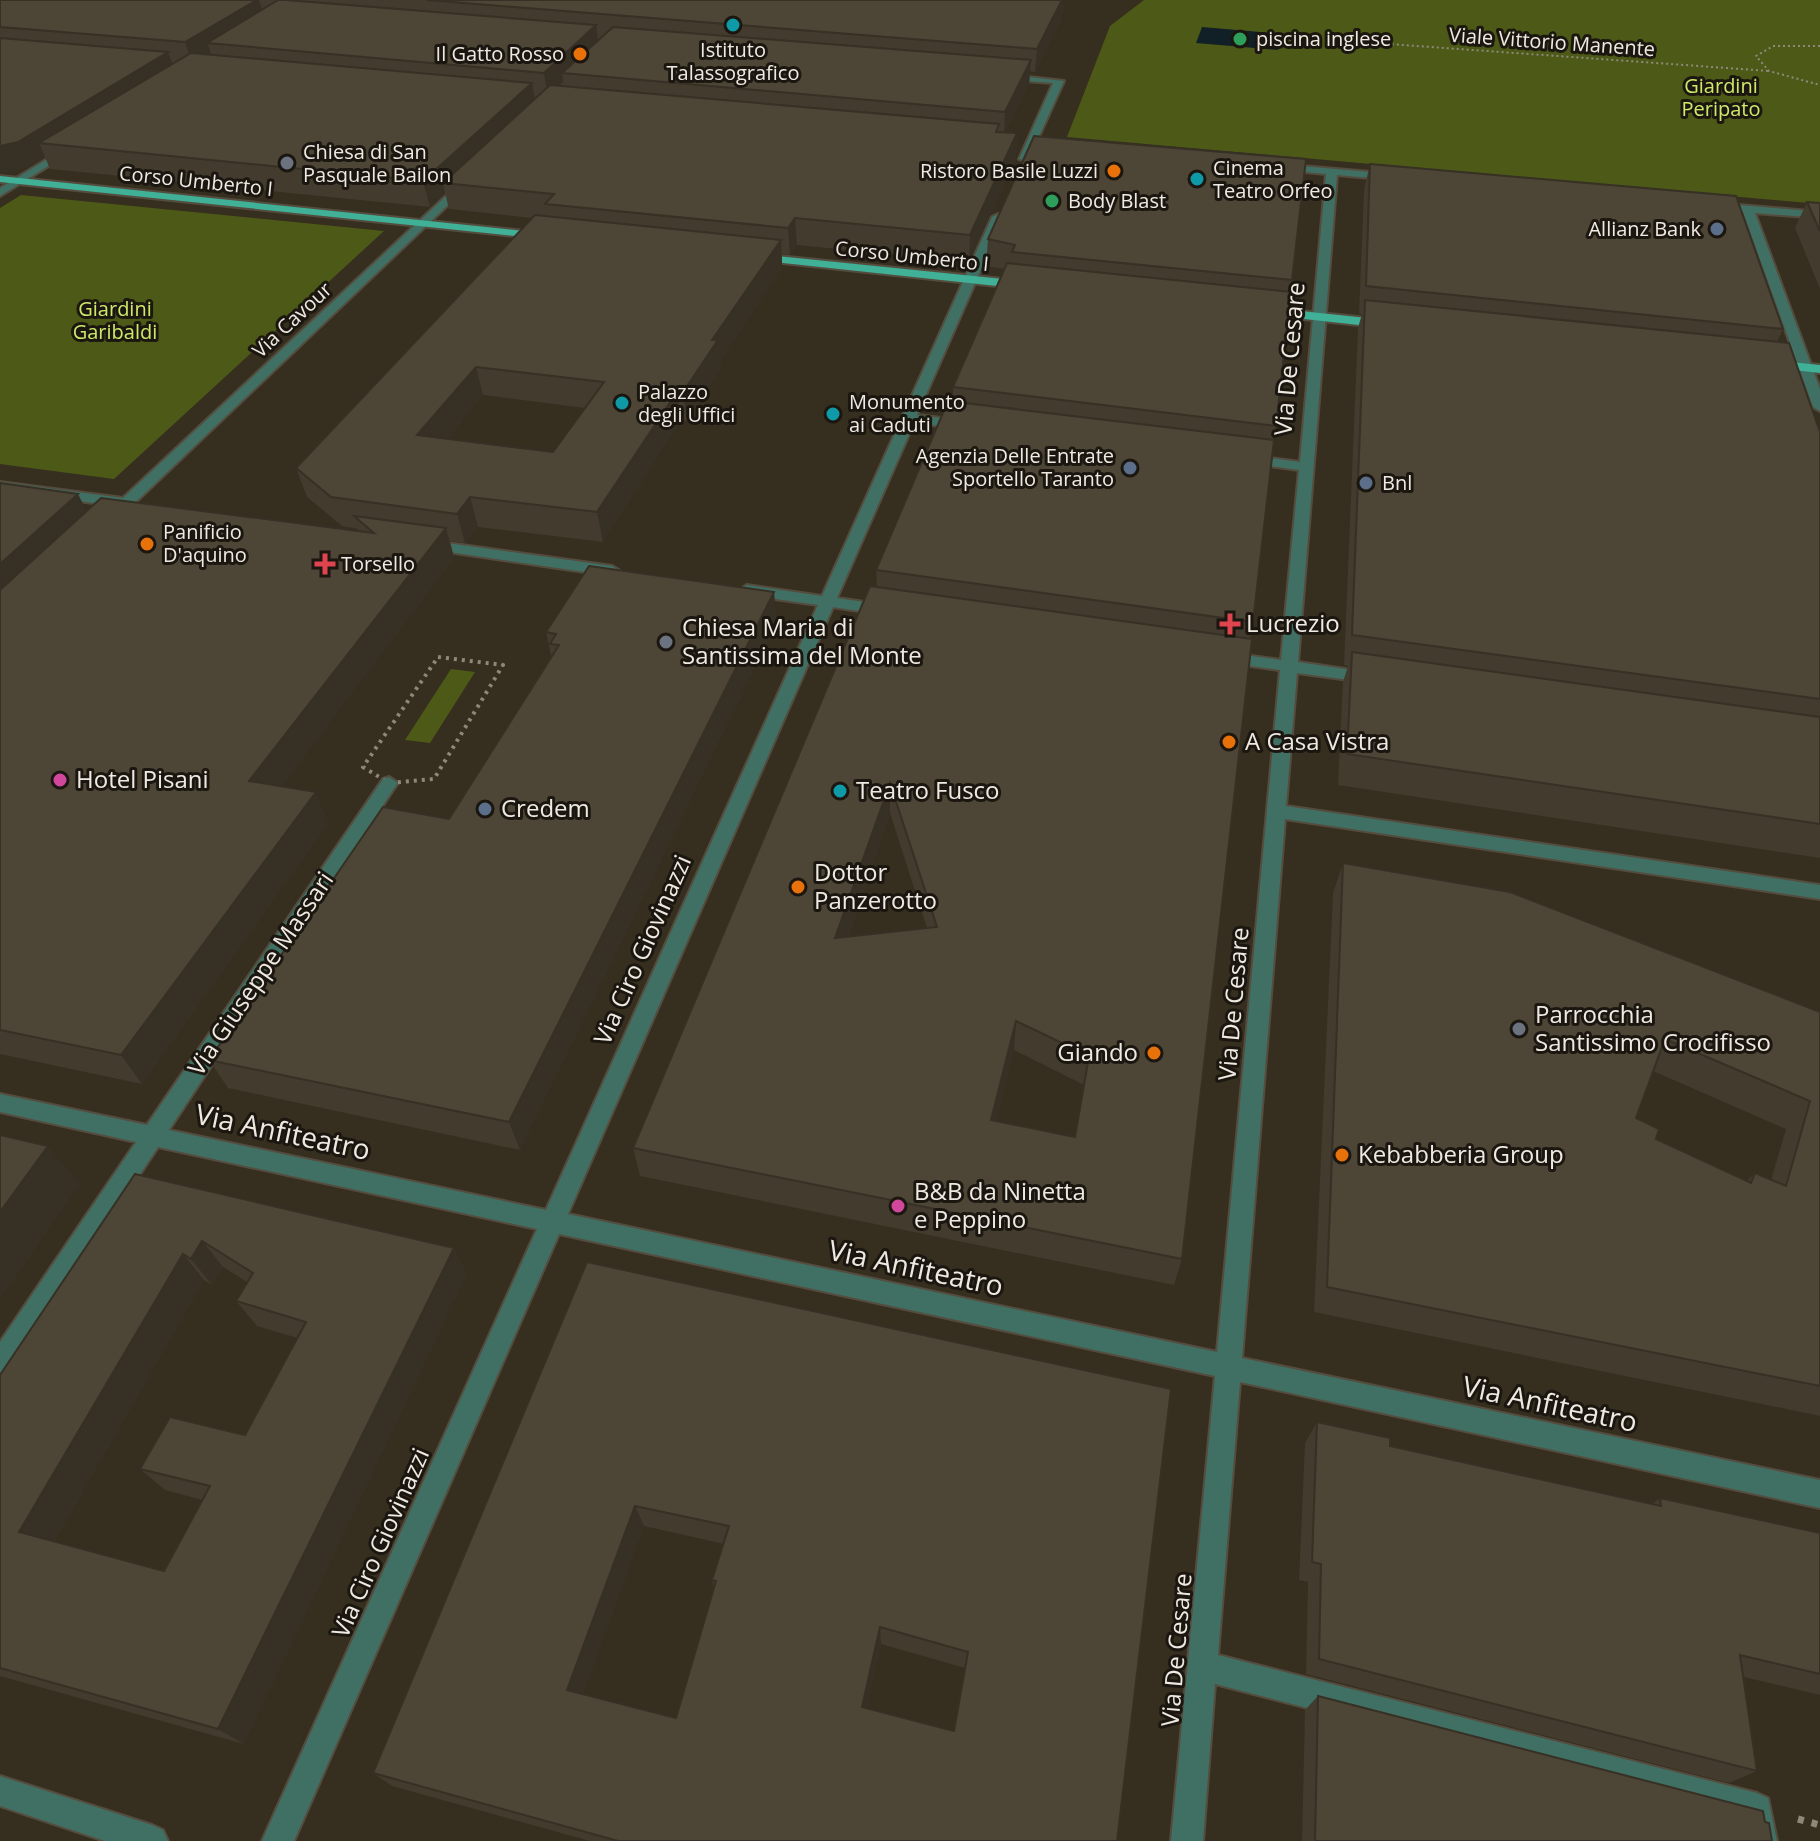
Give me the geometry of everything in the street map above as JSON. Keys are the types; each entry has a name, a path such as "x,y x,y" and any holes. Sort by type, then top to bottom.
{"main road":[{"name":"Corso Umberto I","path":"0,179 557,237"},
{"name":"Corso Umberto I","path":"746,257 1036,287"},
{"path":"1257,310 1399,325"},
{"path":"1759,363 1820,369"}],"street":[{"path":"996,76 1059,81 1017,175"},
{"path":"0,193 78,145"},
{"path":"1271,167 1407,179"},
{"name":"Via De Cesare","path":"1187,1841 1332,172"},
{"name":"Via Cavour","path":"101,528 135,504 472,177"},
{"name":"Via Ciro Giovinazzi","path":"278,1841 1004,204"},
{"path":"1702,205 1820,215"},
{"path":"1748,209 1820,407"},
{"path":"909,418 979,427"},
{"path":"1229,457 1307,467"},
{"path":"0,486 135,504"},
{"path":"407,542 625,573"},
{"path":"734,588 904,612"},
{"path":"1197,654 1383,680"},
{"name":"Via Giuseppe Massari","path":"0,1364 389,783"},
{"path":"1277,811 1820,892"},
{"name":"Via Anfiteatro","path":"0,1103 1820,1494"},
{"path":"1202,1666 1757,1809 1761,1841"},
{"path":"0,1791 152,1841"}],"path":[{"name":"Viale Vittorio Manente","path":"1332,40 1769,71 1820,85"},
{"path":"1769,71 1756,56 1761,50 1790,44 1820,46"},
{"path":"438,657 503,665 434,779 389,783 363,767 438,657"}],"green space":[{"name":"Giardini Peripato","path":"1144,0 1820,0 1820,204 1067,137 1110,26"},
{"name":"Giardini Garibaldi","path":"21,195 384,231 114,479 0,464 0,208"},
{"path":"451,669 475,672 430,743 405,740"}],"shaded area":[{"name":"piscina inglese","path":"1202,27 1283,34 1278,50 1196,43"}],"building":[{"path":"0,0 257,0 185,42 0,27"},
{"path":"278,0 596,25 544,73 207,43"},
{"path":"427,0 1062,0 1037,49"},
{"path":"613,27 1031,60 1005,112 562,73"},
{"path":"0,38 168,52 18,142 0,146"},
{"path":"191,53 532,83 423,181 39,143"},
{"path":"550,85 999,124 996,132 1017,133 970,235 795,218 788,228 545,204 554,194 443,183"},
{"path":"1034,136 1306,159 1292,280 1012,252 1015,245 988,239"},
{"path":"1370,164 1736,196 1783,329 1366,286"},
{"path":"1807,202 1820,203 1820,231"},
{"path":"535,215 781,240 712,340 718,340 683,392 677,392 597,512 470,497 457,514 331,497 296,468","holes":["476,367 604,382 553,452 417,435"]},
{"path":"1007,263 1291,292 1276,426 953,387"},
{"path":"1365,300 1789,343 1820,432 1820,699 1352,635"},
{"path":"948,401 1274,440 1253,622 876,570"},
{"path":"0,483 78,494 0,564"},
{"path":"101,498 374,533 354,516 446,528 249,781 316,792 121,1055 0,1030 0,590"},
{"path":"589,566 774,592 509,1122 209,1060 383,807 449,819 559,645 550,644 556,634 546,632"},
{"path":"870,586 1252,639 1182,1259 633,1148","holes":["890,783 937,927 835,938","1016,1021 1089,1056 1075,1137 991,1120"]},
{"path":"1352,652 1820,717 1820,824 1347,754"},
{"path":"1343,863 1510,892 1820,1012 1820,1386 1327,1287","holes":["1665,1039 1810,1101 1786,1186 1755,1173 1751,1183 1656,1139 1659,1129 1636,1118"]},
{"path":"0,1135 48,1146 0,1212"},
{"path":"135,1174 454,1248 218,1729 0,1668 0,1375","holes":["202,1241 253,1273 236,1301 306,1322 245,1435 170,1417 140,1469 210,1486 164,1571 19,1532 183,1254 191,1259"]},
{"path":"587,1262 1171,1389 1117,1841 618,1841 373,1773","holes":["635,1506 729,1526 676,1718 567,1690","880,1627 968,1652 954,1731 862,1707"]},
{"path":"1317,1422 1390,1438 1390,1446 1661,1506 1660,1498 1820,1533 1820,1674 1740,1655 1757,1771 1319,1659 1321,1564 1312,1562"},
{"path":"1318,1696 1763,1811 1772,1841 1315,1841"}],"place":[{"name":"Istituto Talassografico","path":"733,25"},
{"name":"piscina inglese","path":"1240,39"},
{"name":"Il Gatto Rosso","path":"580,54"},
{"name":"Chiesa di San Pasquale Bailon","path":"287,163"},
{"name":"Ristoro Basile Luzzi","path":"1114,171"},
{"name":"Cinema Teatro Orfeo","path":"1197,179"},
{"name":"Body Blast","path":"1052,201"},
{"name":"Allianz Bank","path":"1717,229"},
{"name":"Palazzo degli Uffici","path":"622,403"},
{"name":"Monumento ai Caduti","path":"833,414"},
{"name":"Agenzia Delle Entrate Sportello Taranto","path":"1130,468"},
{"name":"Bnl","path":"1366,483"},
{"name":"Panificio D'aquino","path":"147,544"},
{"name":"Torsello","path":"325,564"},
{"name":"Lucrezio","path":"1230,624"},
{"name":"Chiesa Maria di Santissima del Monte","path":"666,642"},
{"name":"A Casa Vistra","path":"1229,742"},
{"name":"Hotel Pisani","path":"60,780"},
{"name":"Teatro Fusco","path":"840,791"},
{"name":"Credem","path":"485,809"},
{"name":"Dottor Panzerotto","path":"798,887"},
{"name":"Parrocchia Santissimo Crocifisso","path":"1519,1029"},
{"name":"Giando","path":"1154,1053"},
{"name":"Kebabberia Group","path":"1342,1155"},
{"name":"B&B da Ninetta e Peppino","path":"898,1206"}]}
